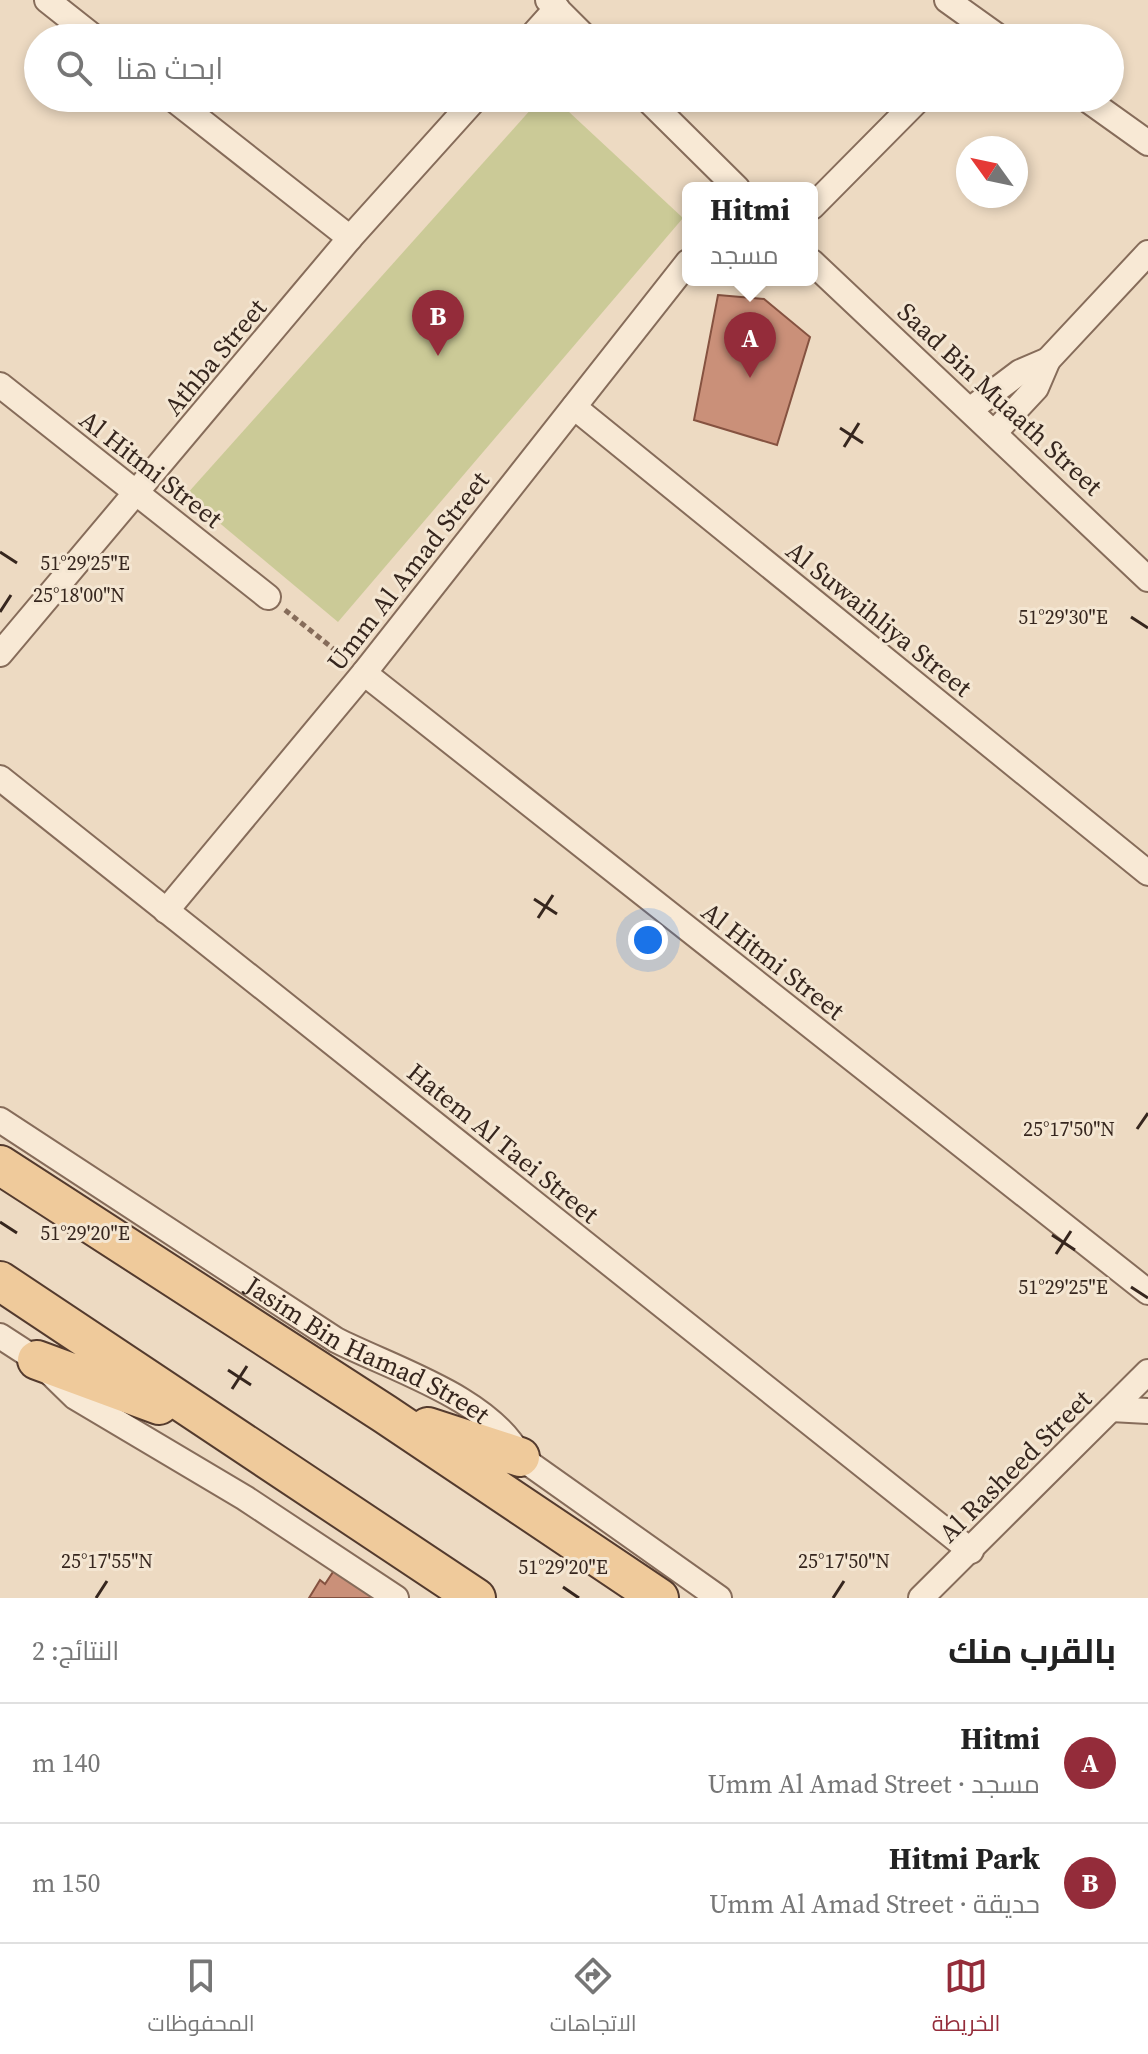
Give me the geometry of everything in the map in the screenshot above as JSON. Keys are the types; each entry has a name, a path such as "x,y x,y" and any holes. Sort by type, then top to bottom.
{"main road":[{"name":"Jasim Bin Hamad Street","path":"0,1165 385,1414 659,1598"},
{"path":"0,1281 476,1598"},
{"path":"37,1360 140,1396 245,1444"},
{"path":"385,1414 520,1457"}],"street":[{"path":"47,0 77,24"},
{"path":"947,0 975,24"},
{"path":"539,24 552,4 572,24"},
{"path":"190,112 350,238"},
{"name":"Athba Street","path":"0,654 138,495 350,238 463,112"},
{"path":"660,112 731,182"},
{"path":"818,201 906,112"},
{"path":"1105,112 1148,143"},
{"path":"995,432 1036,388 1048,360 1148,253"},
{"name":"Saad Bin Muaath Street","path":"818,268 1144,568"},
{"name":"Umm Al Amad Street","path":"166,911 364,673 682,270"},
{"path":"971,409 1020,372 1048,360"},
{"name":"Al Hitmi Street","path":"0,385 268,597"},
{"name":"Al Suwaihliya Street","path":"574,407 1148,873"},
{"name":"Al Hitmi Street","path":"364,673 1148,1292"},
{"name":"Hatem Al Taei Street","path":"0,779 971,1551"},
{"name":"Jasim Bin Hamad Street","path":"0,1120 336,1340 380,1363 416,1375 476,1412 504,1433 520,1457 719,1598"},
{"path":"0,1336 37,1360 84,1403 245,1498 396,1598"},
{"name":"Al Rasheed Street","path":"921,1598 1148,1372"},
{"path":"1111,1409 1148,1411"}],"path":[{"path":"268,597 364,673"}],"shaded area":[{"path":"528,112 569,112 682,217 338,622 186,495"}],"building":[{"path":"718,295 764,299 810,337 777,445 694,420"},
{"path":"335,1569 379,1598 309,1598 320,1580 325,1584"}],"place":[{"name":"Hitmi Park","path":"438,356"},
{"name":"Hitmi","path":"750,378"}]}
